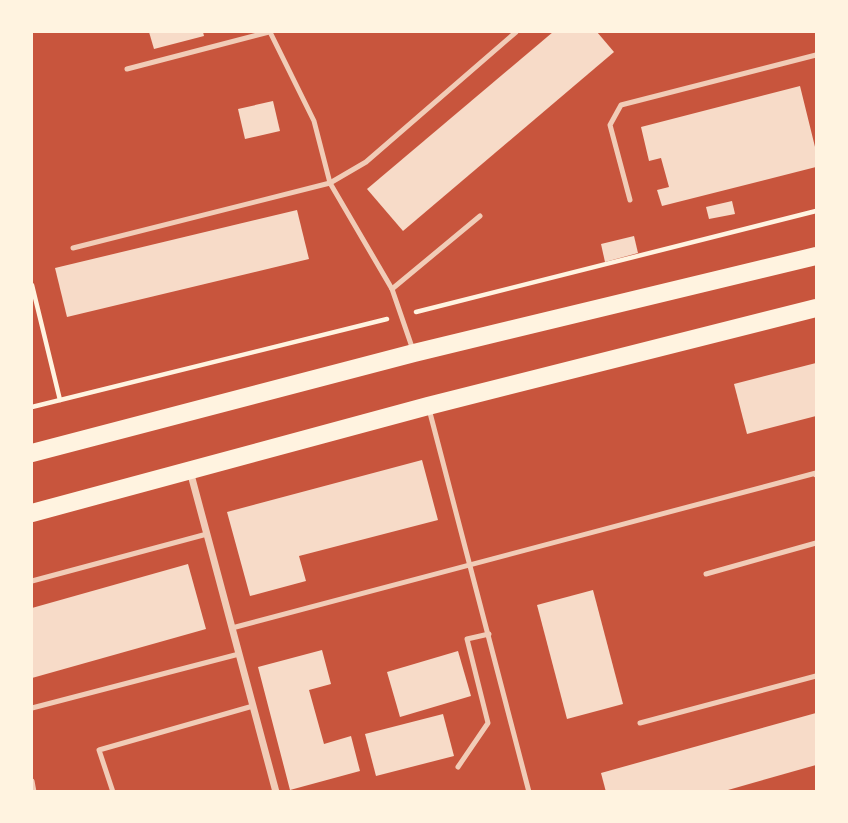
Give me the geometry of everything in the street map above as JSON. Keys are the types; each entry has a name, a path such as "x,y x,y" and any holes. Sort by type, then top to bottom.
{"main road":[{"path":"33,448 817,256"},
{"path":"32,513 428,406 817,307"}],"street":[{"path":"190,471 276,792"}],"lane":[{"path":"127,69 270,32 314,121 330,183 392,289 414,353"},
{"path":"73,248 330,183 366,162 516,32"},
{"path":"630,200 610,125 621,105 817,55"},
{"path":"392,289 480,216"},
{"path":"428,406 529,792"},
{"path":"232,628 816,473 817,475"},
{"path":"32,581 207,534"},
{"path":"706,574 817,543"},
{"path":"458,766 488,723 467,639 489,634"},
{"path":"32,708 239,654"},
{"path":"640,723 817,676"},
{"path":"113,792 99,750 253,706"},
{"path":"32,781 34,792"}],"path":[{"path":"32,407 817,211"},
{"path":"32,285 60,400"}],"building":[{"path":"149,32 203,32 204,36 154,49"},
{"path":"553,32 597,32 614,52 403,231 367,189"},
{"path":"800,86 816,151 816,167 662,206 657,190 669,187 661,158 649,161 641,127"},
{"path":"273,101 280,131 245,139 238,109"},
{"path":"732,201 735,214 709,219 706,207"},
{"path":"297,210 309,259 67,317 55,268"},
{"path":"634,236 638,253 605,262 601,244"},
{"path":"816,363 816,416 747,434 734,384"},
{"path":"422,460 438,520 299,556 306,581 250,596 227,512"},
{"path":"188,564 206,629 32,678 32,608"},
{"path":"593,590 623,704 567,719 537,605"},
{"path":"322,650 331,684 309,690 324,744 351,736 360,771 290,790 258,667"},
{"path":"458,651 471,696 400,717 387,672"},
{"path":"816,713 816,765 721,792 606,792 601,773"},
{"path":"443,714 454,756 376,776 365,734"}]}
